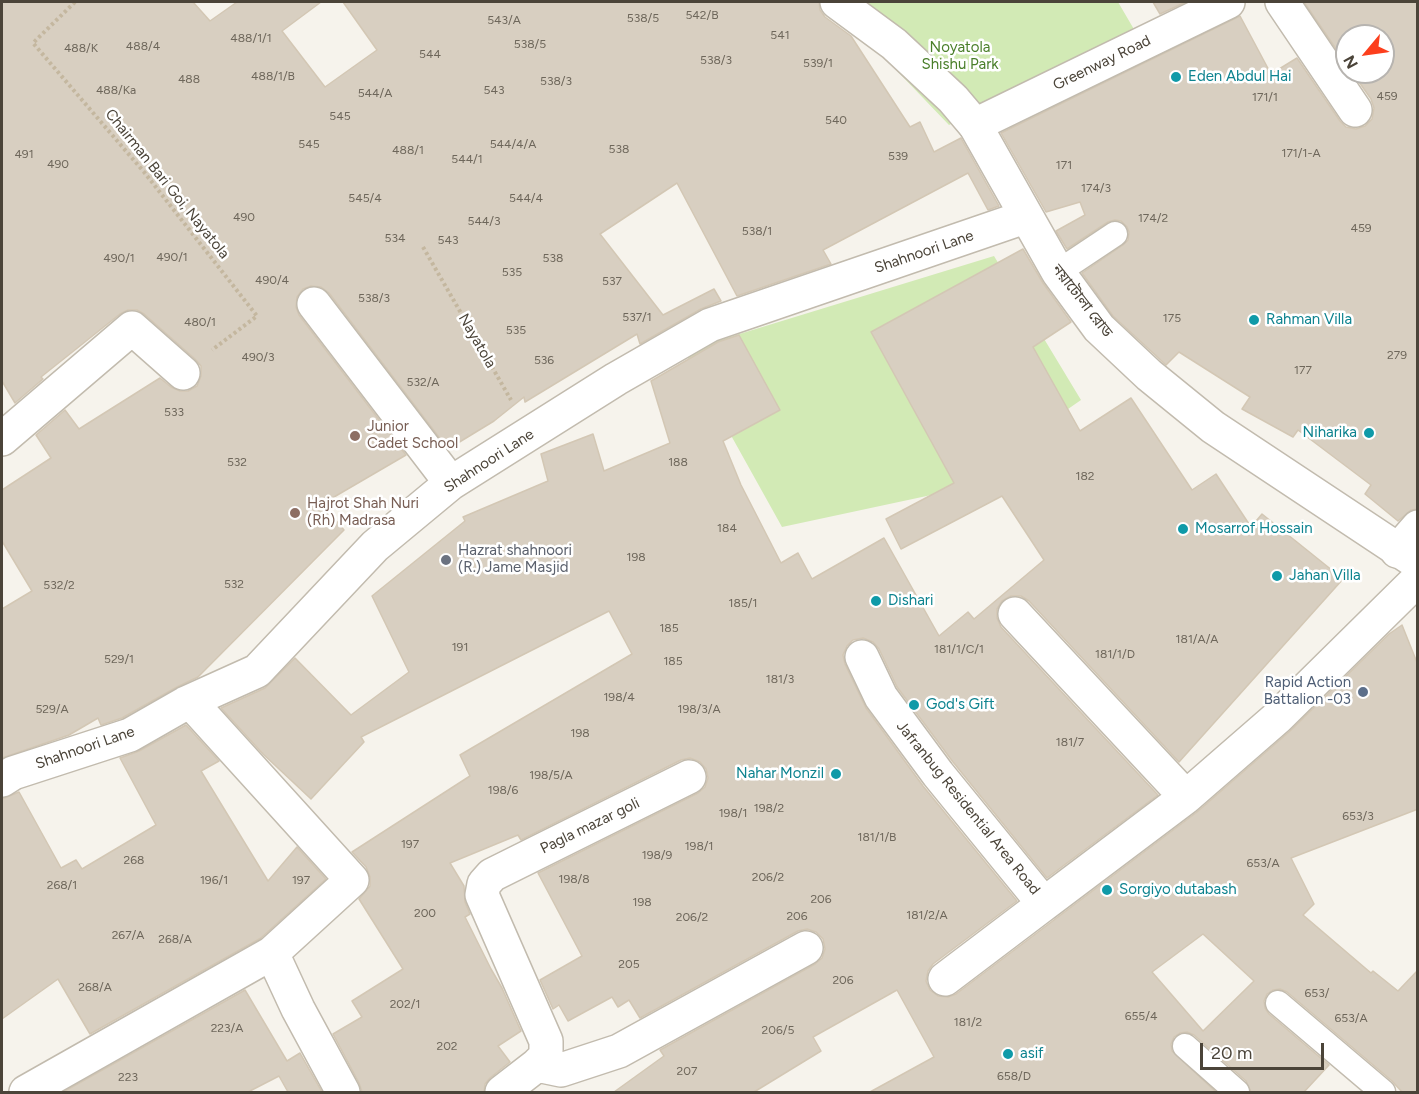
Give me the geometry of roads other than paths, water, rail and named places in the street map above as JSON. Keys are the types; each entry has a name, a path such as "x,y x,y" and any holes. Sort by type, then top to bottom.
{"street":[{"name":"নয়াটোলা রোড","path":"837,2 894,44 953,99 975,125 1058,272 1099,328 1149,375 1213,427 1407,557"},
{"name":"Greenway Road","path":"975,125 1228,2"},
{"path":"1282,2 1355,110"},
{"name":"Shahnoori Lane","path":"2,780 14,773 130,735 186,703 257,671 375,546 451,483 616,379 710,326 1025,217"},
{"path":"314,304 451,483"},
{"path":"2,439 132,328 183,373"},
{"path":"1407,557 1418,527"},
{"name":"Jafranbug Residential Area Road","path":"862,657 888,707 938,774 1044,904 1186,797 1278,717 1418,579"},
{"path":"1015,614 1186,797"},
{"path":"26,1092 272,952 352,880 196,708 186,703"},
{"name":"Pagla mazar goli","path":"526,1081 546,1056 546,1041 482,895 484,884 492,875 688,777"},
{"path":"945,979 1044,904"},
{"path":"526,1081 619,1051 806,948"},
{"path":"272,952 298,1009 343,1092"}],"lane":[{"path":"1058,272 1115,234"},
{"path":"1278,1003 1383,1092"},
{"path":"1185,1046 1237,1092"}],"place":[{"name":"Eden Abdul Hai","path":"1176,77"},
{"name":"Rahman Villa","path":"1254,320"},
{"name":"Niharika","path":"1369,433"},
{"name":"Junior Cadet School","path":"355,436"},
{"name":"Hajrot Shah Nuri (Rh) Madrasa","path":"295,513"},
{"name":"Mosarrof Hossain","path":"1183,529"},
{"name":"Hazrat shahnoori (R.) Jame Masjid","path":"446,560"},
{"name":"Jahan Villa","path":"1277,576"},
{"name":"Dishari","path":"876,601"},
{"name":"Rapid Action Battalion -03","path":"1363,692"},
{"name":"God's Gift","path":"914,705"},
{"name":"Nahar Monzil","path":"836,774"},
{"name":"Sorgiyo dutabash","path":"1107,890"},
{"name":"asif","path":"1008,1054"}],"park label":[{"name":"Noyatola Shishu Park","path":"960,56"}]}
